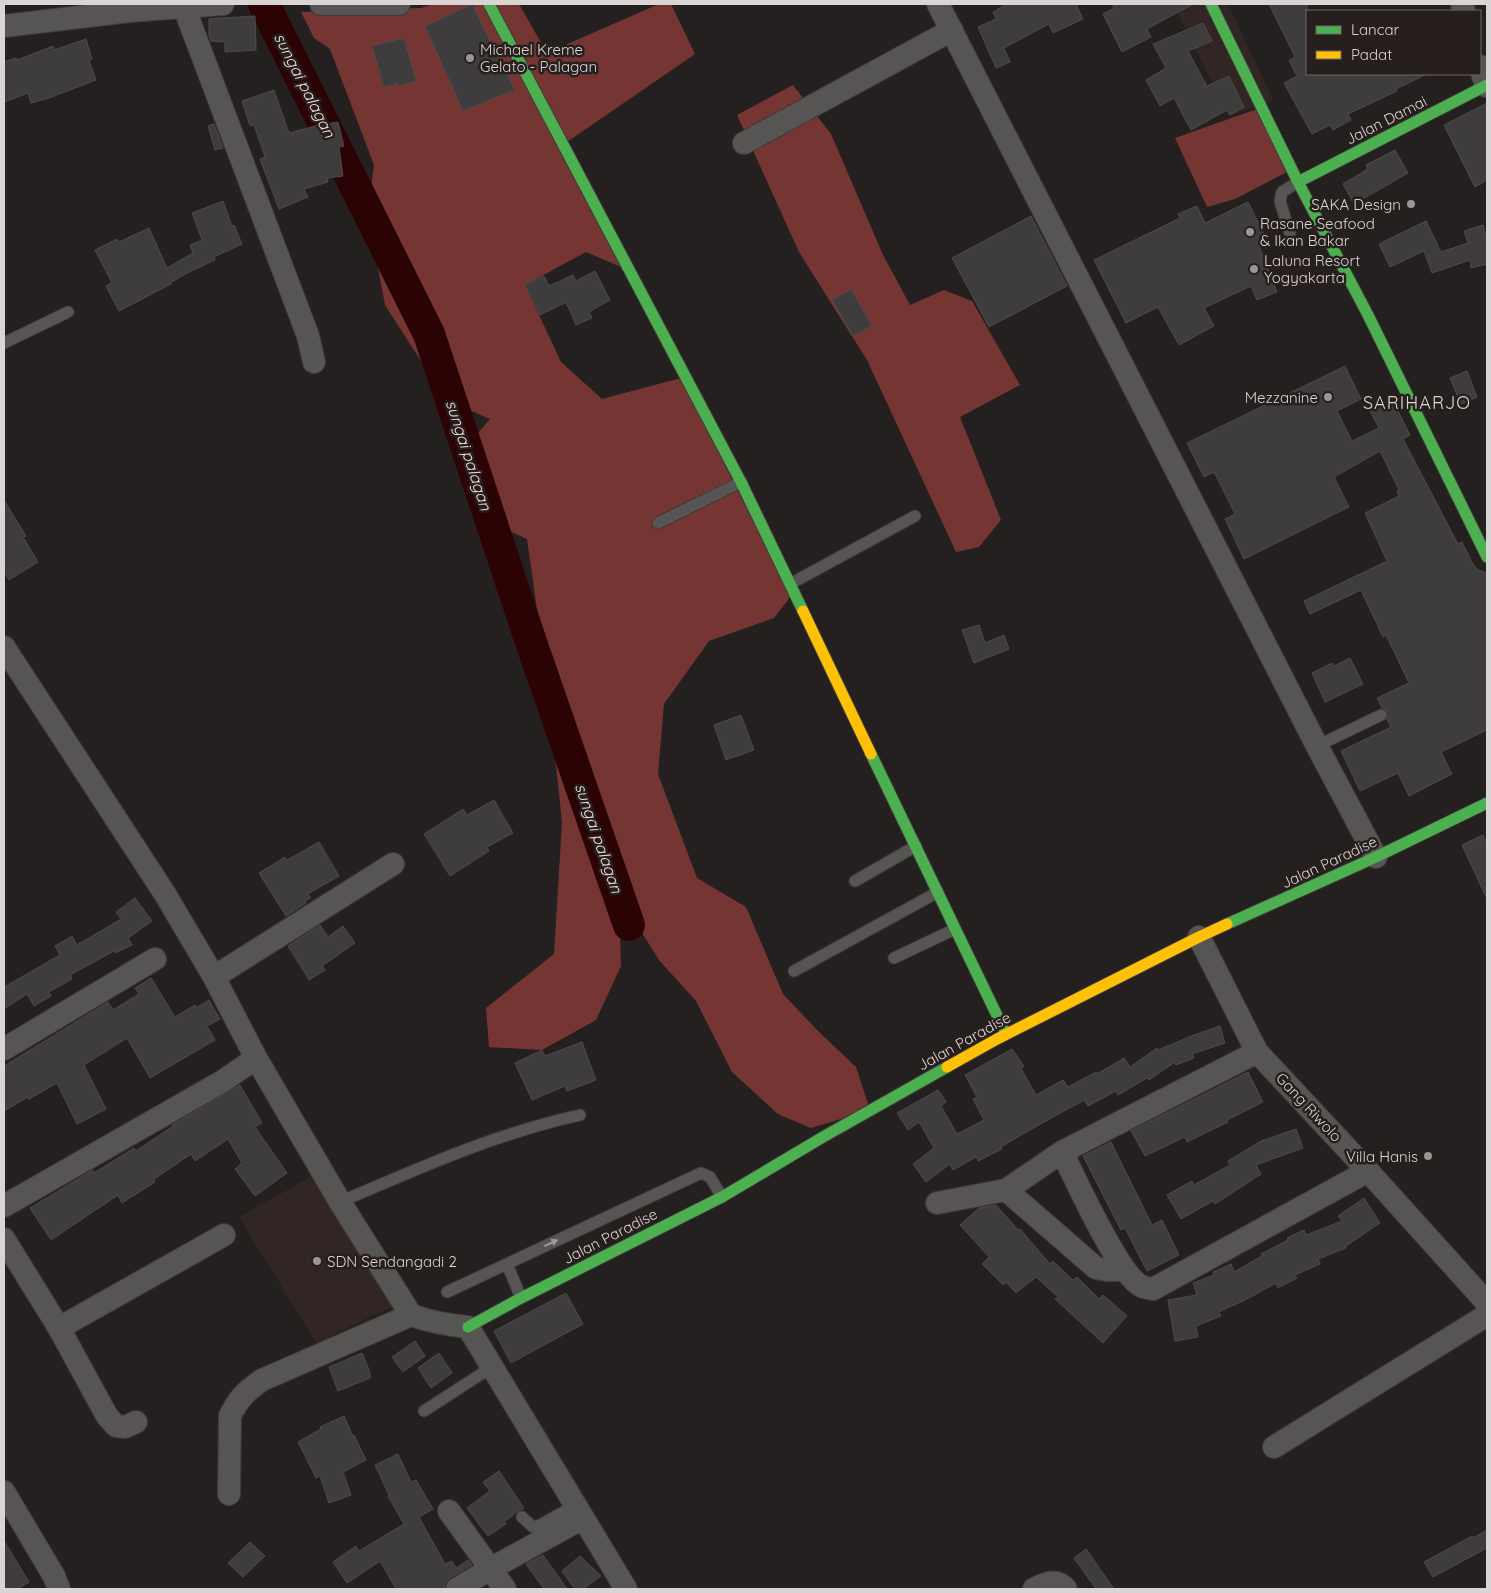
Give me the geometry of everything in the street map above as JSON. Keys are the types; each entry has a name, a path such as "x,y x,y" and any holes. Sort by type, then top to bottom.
{"street":[{"path":"4,26 128,7 223,4"},
{"path":"321,4 400,4"},
{"path":"489,4 741,482 1006,1034"},
{"path":"938,4 1317,746 1376,856"},
{"path":"1211,4 1298,182 1368,315 1487,557"},
{"path":"170,6 308,336 314,362"},
{"path":"744,142 952,30"},
{"name":"Jalan Damai","path":"1298,182 1484,79"},
{"path":"4,647 165,894 214,977 256,1058 340,1202 411,1315 445,1325 468,1327 626,1589"},
{"name":"Jalan Paradise","path":"468,1327 521,1298 722,1197 823,1137 1006,1034 1199,937 1487,804"},
{"path":"214,977 393,864"},
{"name":"Gang Riwolo","path":"1199,937 1257,1052 1487,1303"},
{"path":"4,1049 155,959"},
{"path":"937,1203 1006,1190 1062,1152 1257,1052"},
{"path":"4,1206 223,1081 256,1058"},
{"path":"1062,1152 1107,1240 1125,1270 1141,1286 1153,1289 1368,1171"},
{"path":"1006,1190 1096,1268 1125,1270"},
{"path":"59,1328 224,1235"},
{"path":"4,1239 59,1328 107,1416 116,1426 124,1427 136,1422"},
{"path":"229,1494 230,1416 245,1392 262,1380 411,1315"},
{"path":"1274,1448 1487,1315"},
{"path":"4,1492 60,1589"},
{"path":"449,1511 505,1589"},
{"path":"457,1589 579,1512"},
{"path":"1034,1589 1045,1583 1056,1582 1066,1589"}],"lane":[{"path":"1290,234 1280,200 1282,192 1298,182"},
{"path":"4,343 68,312"},
{"path":"658,523 741,482"},
{"path":"790,584 915,516"},
{"path":"1317,746 1381,715"},
{"path":"855,880 916,846"},
{"path":"794,971 938,892"},
{"path":"894,958 956,928"},
{"path":"340,1202 437,1161 522,1129 580,1115"},
{"path":"447,1292 701,1174 710,1177 722,1197"},
{"path":"507,1264 521,1298"},
{"path":"424,1411 492,1367"},
{"path":"522,1517 533,1527 579,1512"}],"shaded area":[{"path":"433,4 519,4 547,53 659,4 671,4 695,54 567,142 621,267 586,252 525,285 561,362 602,399 681,378 791,596 774,618 709,641 664,704 658,774 697,878 746,907 783,994 856,1067 870,1110 811,1128 778,1114 732,1072 696,1001 659,960 619,896 621,966 596,1020 542,1050 489,1047 486,1008 554,954 562,822 547,680 527,539 492,523 460,454 490,419 446,400 385,305 368,215 374,165 330,49 314,38 301,12 421,8"},
{"path":"1173,4 1228,4 1273,100 1229,116"},
{"path":"793,85 831,134 883,255 910,305 944,290 972,301 1020,385 960,417 1001,520 979,547 956,552 867,360 799,252 737,115"},
{"path":"1260,108 1289,171 1235,199 1207,207 1175,138"},
{"name":"SDN Sendangadi 2","path":"316,1174 395,1305 317,1344 239,1217"}],"building":[{"name":"Michael Kreme Gelato - Palagan","path":"473,4 515,90 463,111 425,26"},
{"path":"1007,4 1076,4 1083,19 1053,33 1049,24 1004,48 1010,62 996,68 978,27 996,19 993,12"},
{"path":"1112,4 1193,4 1147,29 1151,37 1122,52 1103,14 1114,8"},
{"path":"1269,4 1307,4 1306,75 1425,75 1396,89 1397,91 1348,114 1351,120 1333,130 1330,125 1312,134 1284,83 1297,76 1289,60 1295,57"},
{"path":"255,16 256,50 225,52 225,42 211,41 209,19"},
{"path":"1203,23 1212,41 1188,51 1207,86 1229,76 1244,107 1230,115 1227,110 1191,130 1174,98 1160,106 1146,80 1166,68 1153,44"},
{"path":"404,38 416,81 398,86 397,83 384,87 372,46"},
{"path":"86,39 92,59 89,60 96,80 31,103 28,93 4,102 4,62 16,58 17,60 53,46 54,50"},
{"path":"274,90 289,133 338,122 344,146 339,147 343,176 327,178 328,182 304,189 308,197 279,209 260,159 265,157 254,125 250,126 242,101"},
{"path":"1487,103 1487,180 1475,187 1444,125"},
{"path":"214,124 223,148 215,150 208,126"},
{"path":"1395,150 1408,173 1354,204 1343,184 1368,169 1366,165"},
{"path":"223,201 232,226 234,225 242,244 214,257 215,260 187,273 171,284 119,311 106,286 112,283 95,250 117,239 119,242 149,228 167,268 193,253 190,245 202,240 192,213"},
{"path":"1248,202 1269,244 1260,248 1277,292 1257,300 1251,286 1204,308 1214,326 1179,345 1158,307 1126,323 1094,260 1180,218 1178,214 1197,206 1205,223"},
{"path":"1031,216 1067,286 989,327 952,258"},
{"path":"1426,221 1441,252 1468,243 1464,231 1483,225 1487,238 1487,264 1471,268 1470,260 1432,273 1424,251 1390,267 1379,244"},
{"path":"595,271 610,300 589,312 592,318 576,325 566,302 540,315 525,285 544,276 549,286 573,275 576,281"},
{"path":"851,289 872,326 853,336 832,300"},
{"path":"1345,366 1361,399 1337,411 1352,441 1379,428 1370,411 1392,399 1410,435 1403,439 1458,544 1462,542 1478,570 1487,573 1487,730 1441,752 1452,774 1409,796 1398,773 1360,791 1341,751 1391,727 1387,719 1388,712 1382,708 1377,698 1409,683 1386,635 1383,637 1361,590 1310,614 1304,601 1387,561 1365,513 1399,496 1397,492 1399,490 1380,451 1334,477 1349,507 1244,559 1225,519 1235,514 1214,472 1204,477 1187,443"},
{"path":"1467,371 1477,397 1461,404 1450,378"},
{"path":"4,500 26,536 23,537 38,562 9,580 4,571"},
{"path":"979,625 985,643 1004,635 1009,649 974,663 962,630"},
{"path":"1350,658 1363,684 1325,702 1312,673 1332,663 1334,666"},
{"path":"741,715 754,750 726,760 714,725"},
{"path":"494,800 513,833 487,847 489,851 450,876 424,834 463,809 467,815"},
{"path":"1483,835 1487,844 1487,899 1462,845"},
{"path":"319,842 339,876 308,894 311,898 305,901 306,903 286,916 259,873 285,857 287,860"},
{"path":"135,898 152,921 128,938 132,945 115,953 114,951 70,975 72,979 49,992 51,996 34,1006 27,994 4,1009 4,987 60,955 55,946 72,936 77,945 121,919 116,912"},
{"path":"320,925 328,937 343,926 355,943 322,966 325,970 309,980 288,946"},
{"path":"151,978 175,1017 195,1005 196,1008 209,1000 220,1019 207,1026 215,1040 150,1078 127,1038 84,1065 106,1109 77,1124 57,1083 4,1111 4,1066 108,1002 113,1010 139,994 135,988"},
{"path":"1220,1026 1225,1043 1192,1054 1194,1058 1176,1065 1175,1062 1149,1080 1147,1078 1118,1095 1116,1091 1088,1106 1084,1100 1001,1147 1002,1149 978,1161 976,1157 953,1170 950,1164 926,1182 913,1164 934,1148 919,1122 908,1130 897,1113 938,1090 946,1102 941,1106 957,1134 984,1120 973,1099 977,1097 965,1075 1012,1049 1024,1066 1021,1068 1036,1095 1063,1080 1068,1087 1096,1072 1097,1074 1124,1058 1130,1067 1157,1048 1158,1050"},
{"path":"582,1042 596,1080 567,1091 565,1086 532,1100 515,1063 542,1050 545,1056"},
{"path":"1248,1072 1263,1102 1187,1142 1185,1137 1145,1156 1131,1131"},
{"path":"240,1085 262,1123 255,1127 287,1173 255,1196 235,1169 242,1163 228,1139 195,1161 191,1154 153,1180 155,1182 122,1203 118,1195 51,1240 30,1208 93,1170 94,1173 134,1148 136,1151 172,1125"},
{"path":"1296,1129 1303,1148 1256,1165 1261,1174 1215,1204 1213,1201 1181,1219 1167,1195 1192,1181 1194,1185 1230,1165 1228,1161 1261,1141"},
{"path":"1111,1142 1152,1225 1162,1220 1179,1255 1147,1271 1125,1228 1121,1230 1083,1156"},
{"path":"1364,1198 1380,1223 1346,1246 1346,1248 1318,1259 1320,1264 1295,1275 1297,1278 1278,1288 1276,1283 1219,1312 1221,1316 1196,1326 1198,1337 1175,1341 1168,1300 1197,1295 1193,1283 1214,1275 1213,1272 1231,1264 1234,1272 1262,1256 1261,1254 1288,1240 1287,1238 1304,1230 1306,1235 1342,1221 1338,1216"},
{"path":"996,1205 1018,1230 1020,1229 1050,1264 1053,1261 1073,1280 1077,1277 1099,1299 1103,1295 1127,1316 1103,1343 1055,1299 1058,1297 1036,1277 1016,1293 1006,1282 1003,1285 982,1264 989,1257 960,1225 979,1208"},
{"path":"566,1293 583,1324 511,1363 494,1331"},
{"path":"415,1341 425,1356 403,1372 392,1357"},
{"path":"362,1353 370,1372 370,1378 338,1391 329,1367"},
{"path":"439,1353 452,1373 431,1388 418,1368"},
{"path":"344,1416 366,1460 343,1472 351,1495 329,1503 320,1476 316,1478 298,1442 321,1429 320,1427"},
{"path":"398,1454 411,1482 416,1480 433,1509 419,1517 445,1564 452,1561 456,1568 468,1560 472,1565 450,1578 445,1583 444,1589 396,1589 380,1561 347,1583 333,1562 356,1546 359,1551 404,1524 388,1496 375,1465"},
{"path":"499,1471 524,1508 504,1522 506,1524 488,1536 467,1508 490,1491 483,1482"},
{"path":"1487,1530 1487,1548 1433,1577 1424,1562"},
{"path":"4,1541 29,1582 17,1589 4,1589"},
{"path":"250,1542 265,1556 243,1577 228,1563"},
{"path":"1086,1549 1114,1589 1096,1589 1074,1558"},
{"path":"543,1555 567,1589 544,1589 526,1564"},
{"path":"580,1556 601,1576 583,1589 575,1589 562,1571"}],"waterway":[{"name":"sungai palagan","path":"264,4 429,334 531,642 629,925"}],"traffic: fast":[{"path":"489,4 741,482 803,611"},
{"path":"1211,4 1298,182 1368,315 1487,557"},
{"path":"1298,182 1487,85"},
{"path":"871,754 1006,1034"},
{"path":"1227,924 1376,857 1487,803"},
{"path":"468,1327 521,1298 722,1197 947,1067"}],"traffic: slow":[{"path":"803,611 871,754"},
{"path":"947,1067 997,1039 1227,924"}],"place":[{"name":"Michael Kreme Gelato - Palagan","path":"470,58"},
{"name":"SAKA Design","path":"1411,204"},
{"name":"Rasane Seafood & Ikan Bakar","path":"1250,232"},
{"name":"Laluna Resort Yogyakarta","path":"1254,269"},
{"name":"Mezzanine","path":"1328,397"},
{"name":"Villa Hanis","path":"1428,1156"},
{"name":"SDN Sendangadi 2","path":"317,1261"}],"district":[{"name":"SARIHARJO","path":"1417,402"}]}
